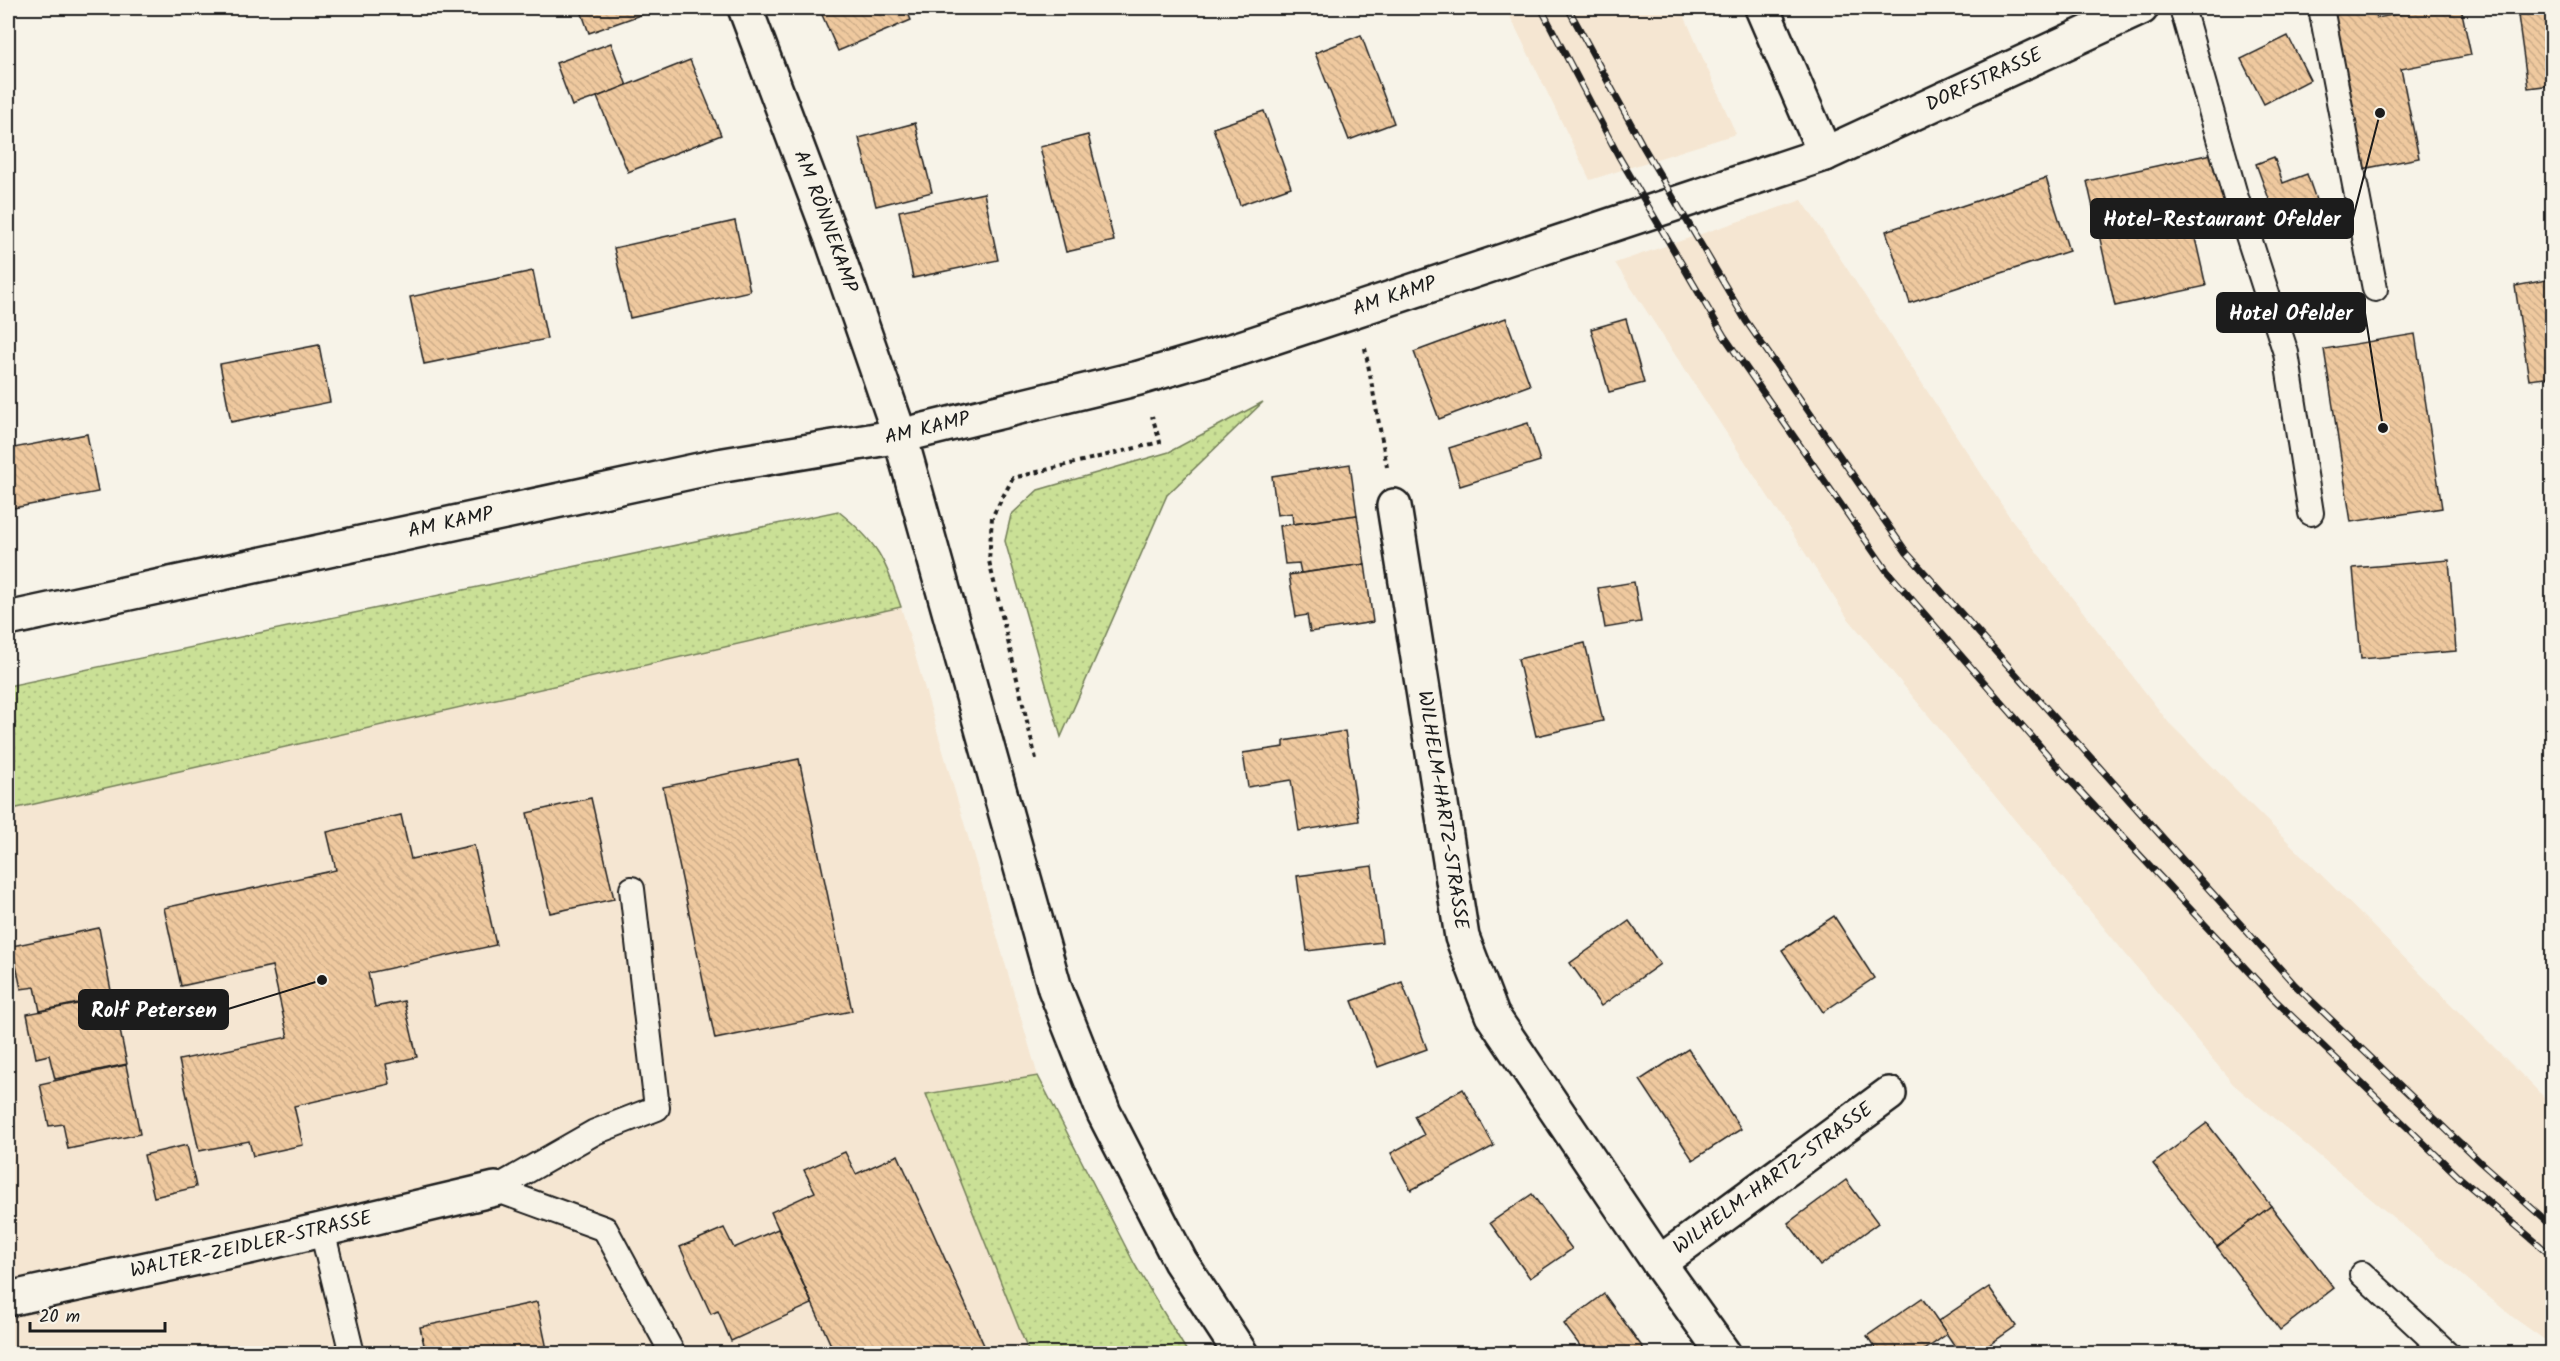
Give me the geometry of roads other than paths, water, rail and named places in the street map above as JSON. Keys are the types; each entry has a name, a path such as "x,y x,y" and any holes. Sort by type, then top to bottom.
{"street":[{"name":"AM RÖNNEKAMP","path":"745,8 833,242 900,436 1055,989 1104,1113 1180,1260 1241,1353"},
{"path":"1762,8 1825,154"},
{"name":"DORFSTRASSE","path":"1825,154 2141,8"},
{"name":"AM KAMP","path":"8,619 718,466 900,436 1140,378 1241,348 1364,305 1825,154"},
{"name":"WILHELM-HARTZ-STRASSE","path":"1394,506 1462,937 1492,1015 1659,1263 1724,1353"},
{"name":"WILHELM-HARTZ-STRASSE","path":"1659,1263 1889,1094"},
{"name":"WALTER-ZEIDLER-STRASSE","path":"8,1299 322,1230 495,1189"}],"lane":[{"path":"2182,8 2235,195 2286,353 2311,513"},
{"path":"2321,8 2375,289"},
{"path":"495,1189 595,1132 657,1108 632,889"},
{"path":"495,1189 605,1228 673,1353"},
{"path":"322,1230 352,1353"},
{"path":"2362,1274 2448,1353"}],"railway":[{"path":"1541,8 1618,155 1724,336 1887,571 2067,777 2274,999 2459,1177 2552,1256"},
{"path":"1568,8 1644,148 1746,321 1907,553 2295,985 2480,1162 2552,1226"}],"place":[{"name":"Hotel-Restaurant Ofelder","path":"2380,113"},
{"name":"Hotel Ofelder","path":"2383,428"},
{"name":"Rolf Petersen","path":"322,980"}]}
